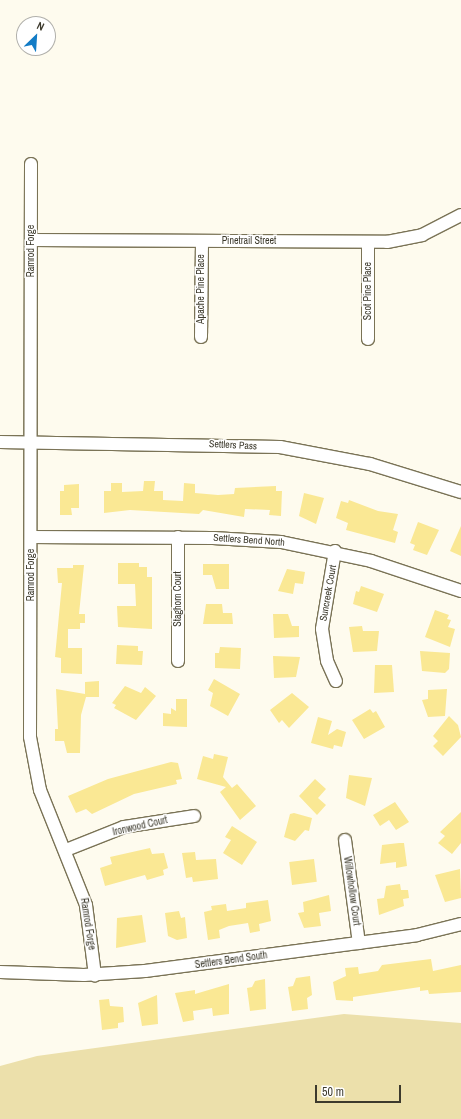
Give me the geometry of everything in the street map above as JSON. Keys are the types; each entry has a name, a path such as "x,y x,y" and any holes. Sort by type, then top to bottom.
{"street":[{"name":"Ramrod Forge","path":"31,164 31,751 40,790 66,850 86,905 95,975"},
{"name":"Pinetrail Street","path":"32,240 368,242 422,235 461,215"},
{"name":"Apache Pine Place","path":"201,337 202,241"},
{"name":"Scot Pine Place","path":"368,242 368,339"},
{"name":"Settlers Pass","path":"0,442 280,447 370,464 461,492"},
{"name":"Settlers Bend North","path":"31,537 178,537 265,540 335,552 461,591"},
{"name":"Staghorn Court","path":"178,537 178,661"},
{"name":"Suncreek Court","path":"335,552 322,629 327,661 336,681"},
{"name":"Ironwood Court","path":"66,850 124,828 194,816"},
{"name":"Willowhollow Court","path":"345,840 359,942"},
{"name":"Settlers Bend South","path":"0,972 95,975 428,933 461,924"}],"shaded area":[{"path":"344,1014 461,1023 461,1119 0,1119 0,1066 37,1056"}],"building":[{"path":"144,481 155,481 154,491 163,491 163,500 183,501 184,483 195,484 195,493 218,495 234,494 235,488 276,486 276,491 282,491 281,516 269,515 270,510 245,509 244,517 203,510 199,514 130,510 104,513 104,491 111,491 111,483 122,483 122,492 143,491"},
{"path":"79,484 79,508 71,508 72,515 60,515 60,491 64,491 64,485"},
{"path":"304,493 324,498 316,524 299,516"},
{"path":"349,500 378,511 398,514 393,530 398,532 395,543 346,530 348,523 336,518 341,501 348,503"},
{"path":"418,522 439,530 427,555 413,550 415,545 410,543"},
{"path":"461,526 461,556 450,551"},
{"path":"118,563 139,563 139,567 147,567 147,577 152,577 152,629 118,627 117,606 136,606 135,584 118,584"},
{"path":"203,564 229,564 229,589 216,589 212,575 203,575"},
{"path":"73,565 84,565 79,614 85,614 85,623 80,623 80,629 68,629 68,648 82,648 82,674 61,673 61,658 55,657 62,583 58,583 57,568 73,568"},
{"path":"287,569 305,572 303,584 295,583 293,594 278,591"},
{"path":"361,586 384,594 377,612 353,604 356,591 359,592"},
{"path":"206,604 222,604 223,613 232,613 233,624 203,624"},
{"path":"435,610 449,615 447,619 451,620 448,627 455,629 450,647 425,637"},
{"path":"273,614 288,614 292,626 299,626 299,637 274,638"},
{"path":"362,626 363,631 379,631 377,651 353,652 349,627"},
{"path":"117,645 138,646 138,651 143,651 142,665 116,664"},
{"path":"220,647 241,648 240,669 215,668 215,653 219,653"},
{"path":"420,651 450,653 449,669 445,673 422,671"},
{"path":"273,656 300,657 296,677 274,678"},
{"path":"375,665 392,665 394,692 374,693"},
{"path":"214,679 240,694 228,716 210,706 213,693 208,690"},
{"path":"99,681 99,697 86,697 81,715 80,753 67,753 64,741 55,741 55,729 58,729 56,689 85,694 85,682"},
{"path":"125,686 141,693 145,687 156,696 136,720 114,708 116,705 112,703"},
{"path":"447,689 445,716 428,717 422,700 428,699 428,690"},
{"path":"292,693 309,707 289,728 282,720 279,723 270,710"},
{"path":"176,699 187,699 187,727 163,726 163,713 171,714 171,708 176,711"},
{"path":"370,709 373,713 376,711 385,727 364,739 352,720"},
{"path":"449,716 458,725 461,737 443,756 433,746 438,741 433,736"},
{"path":"318,717 332,721 328,735 337,729 346,732 342,747 334,745 333,749 311,743"},
{"path":"214,754 228,757 223,777 232,788 237,784 256,806 240,820 220,792 226,787 197,779 203,756 213,759"},
{"path":"171,762 178,763 182,779 176,780 177,784 134,794 92,814 86,809 76,813 68,796 108,779"},
{"path":"349,775 372,778 365,806 346,798"},
{"path":"315,779 326,789 318,798 326,805 317,815 299,796"},
{"path":"395,802 409,822 396,830 389,820 380,826 373,815"},
{"path":"461,812 461,843 452,854 438,843 445,836 440,832"},
{"path":"294,813 312,818 309,831 305,830 295,841 284,837 290,814"},
{"path":"232,826 257,842 242,865 223,853 231,840 225,837"},
{"path":"404,843 407,866 396,868 396,862 380,864 382,845"},
{"path":"150,848 152,854 164,853 168,868 163,870 164,875 147,880 145,875 105,886 100,868 112,864 110,857"},
{"path":"195,852 196,860 216,859 218,879 193,882 192,877 186,878 182,853"},
{"path":"314,859 317,882 292,885 289,862"},
{"path":"460,869 461,898 445,902 435,875"},
{"path":"400,884 401,890 408,890 409,898 403,899 404,906 379,915 377,899 384,898 386,886"},
{"path":"329,895 331,911 319,913 321,926 304,928 298,913 304,912 303,902"},
{"path":"268,900 271,921 259,924 260,931 250,933 248,923 229,926 219,930 220,938 208,940 204,912 212,910 211,906 226,904 227,911 246,908 246,903"},
{"path":"179,911 181,918 185,917 187,938 177,940 168,936 165,913"},
{"path":"142,915 146,942 116,948 117,918"},
{"path":"431,959 433,971 461,965 461,992 429,994 428,990 420,991 420,987 353,997 353,1001 336,1000 333,982 346,976 345,968 358,967 359,974 378,971 382,965"},
{"path":"310,976 312,995 307,998 308,1009 292,1011 288,987 293,986 296,978"},
{"path":"265,979 266,1009 250,1011 247,988 252,987 255,981"},
{"path":"229,984 229,1014 213,1016 212,1008 193,1011 194,1020 183,1022 175,993 195,990 195,994"},
{"path":"157,995 158,1024 142,1026 138,1003"},
{"path":"109,999 110,1006 123,1007 124,1022 118,1023 118,1028 102,1030 99,1000"}]}
